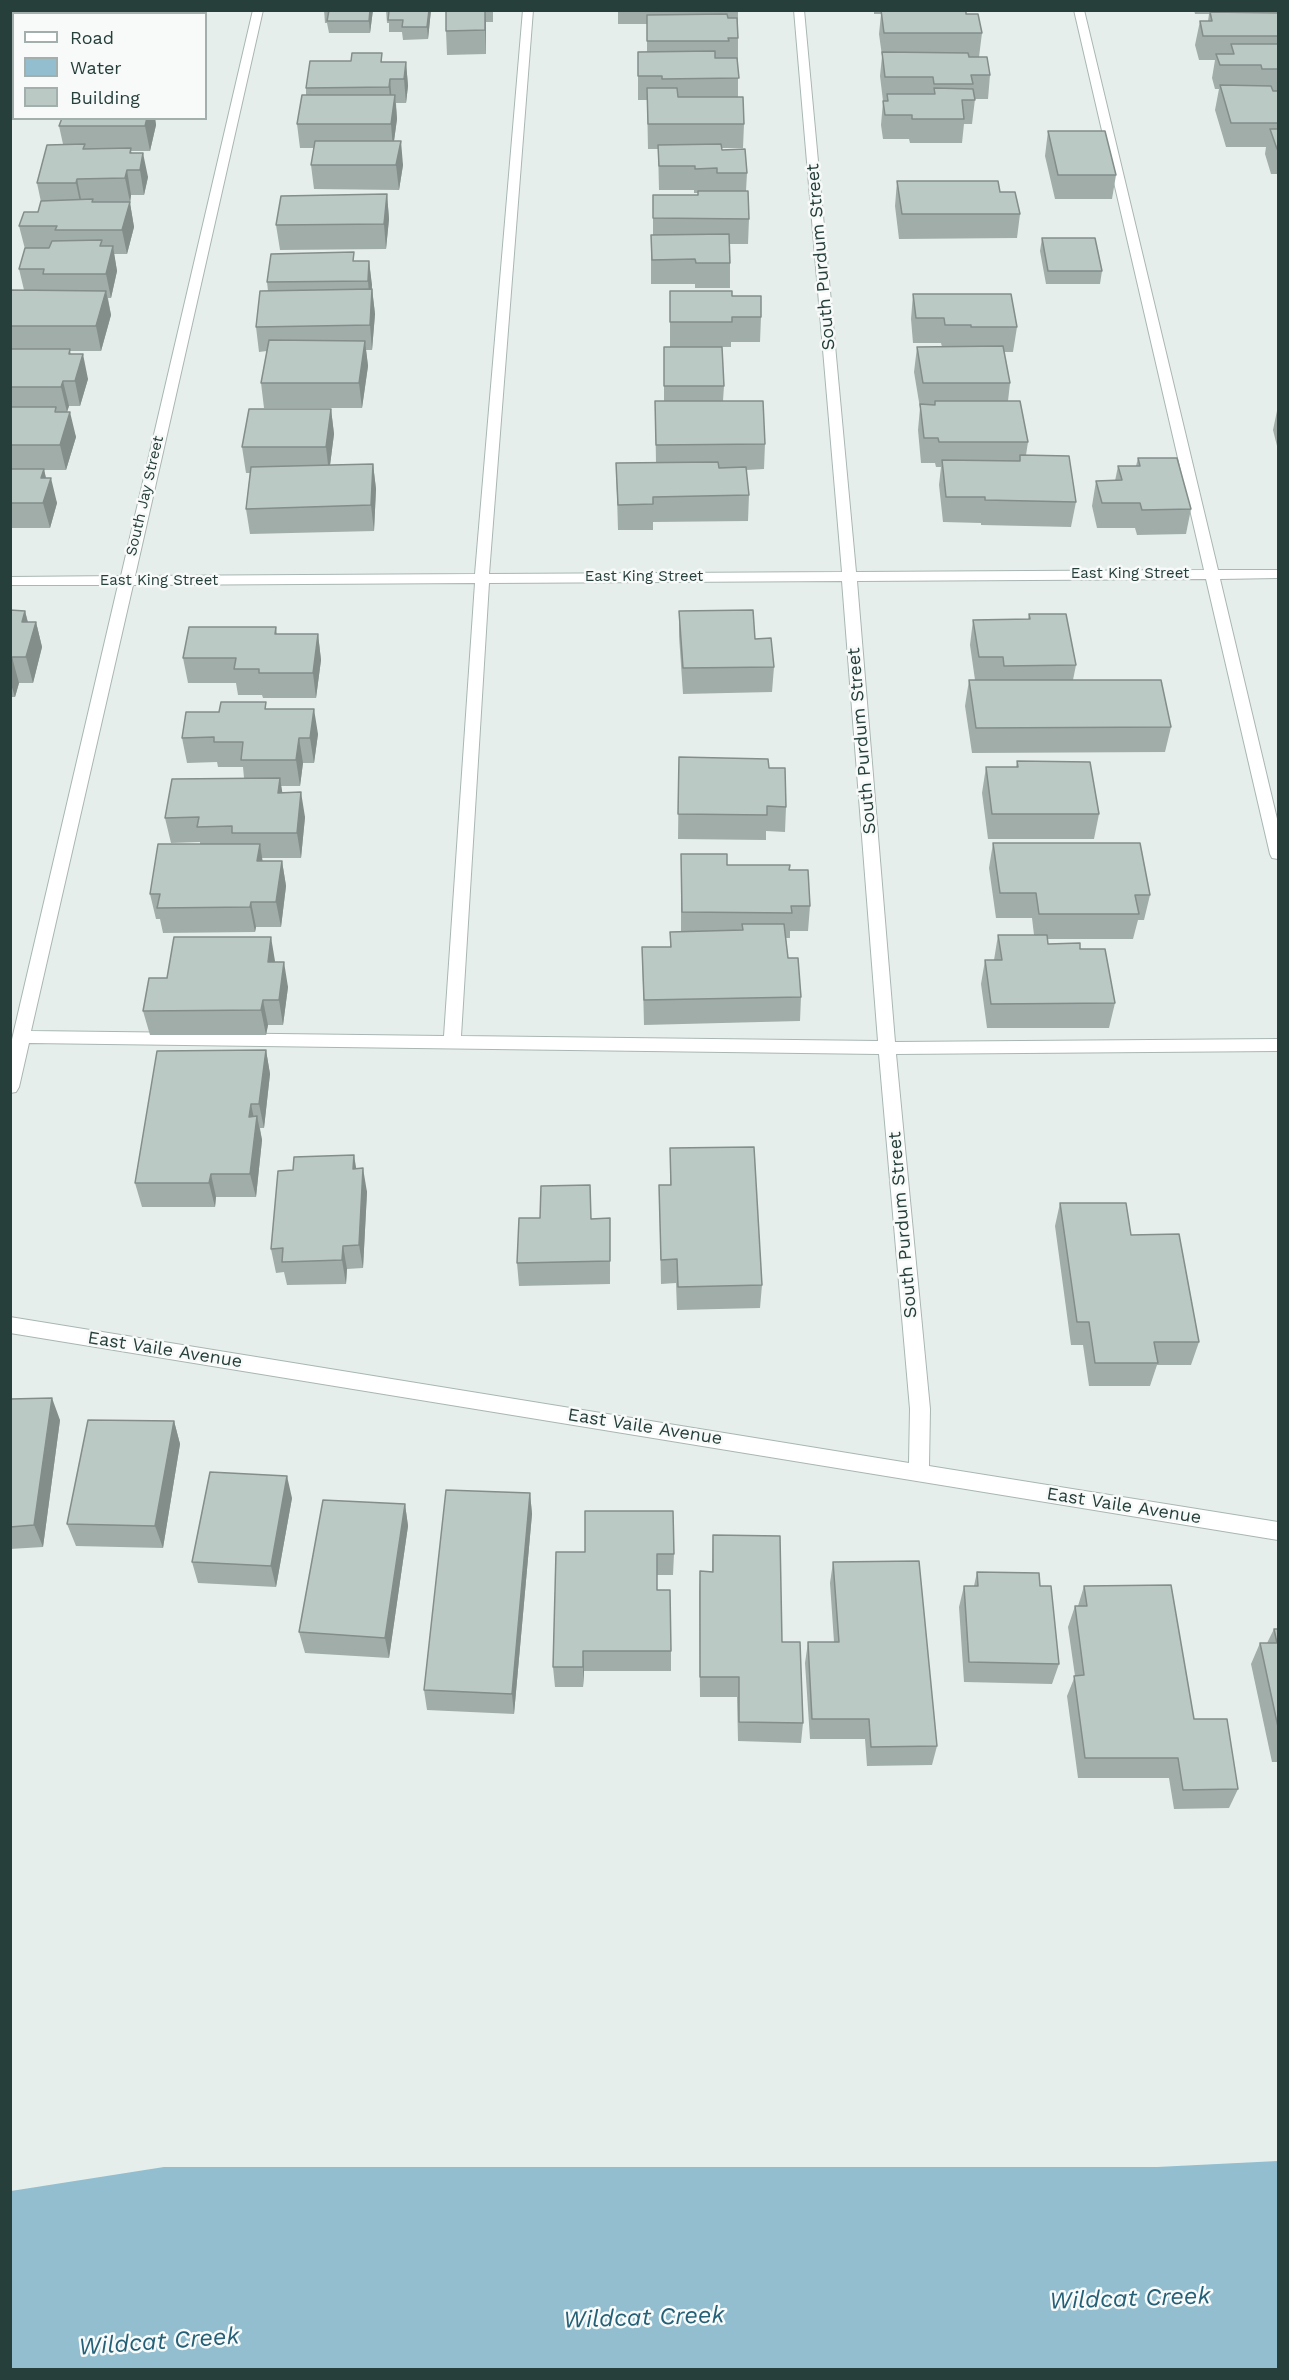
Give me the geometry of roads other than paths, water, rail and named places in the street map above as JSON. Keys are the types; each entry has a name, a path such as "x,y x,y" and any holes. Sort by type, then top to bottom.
{"street":[{"name":"South Jay Street","path":"10,1087 258,10"},
{"path":"452,1044 482,578 528,10"},
{"name":"South Purdum Street","path":"799,10 920,1409 919,1472"},
{"path":"1079,10 1278,854"},
{"name":"East King Street","path":"10,581 1278,573"},
{"path":"22,1037 887,1048 1278,1044"},
{"name":"East Vaile Avenue","path":"10,1325 1278,1531"}],"water":[{"name":"Wildcat Creek","path":"1278,2161 1278,2369 11,2369 11,2191 164,2167 1157,2167"}]}
